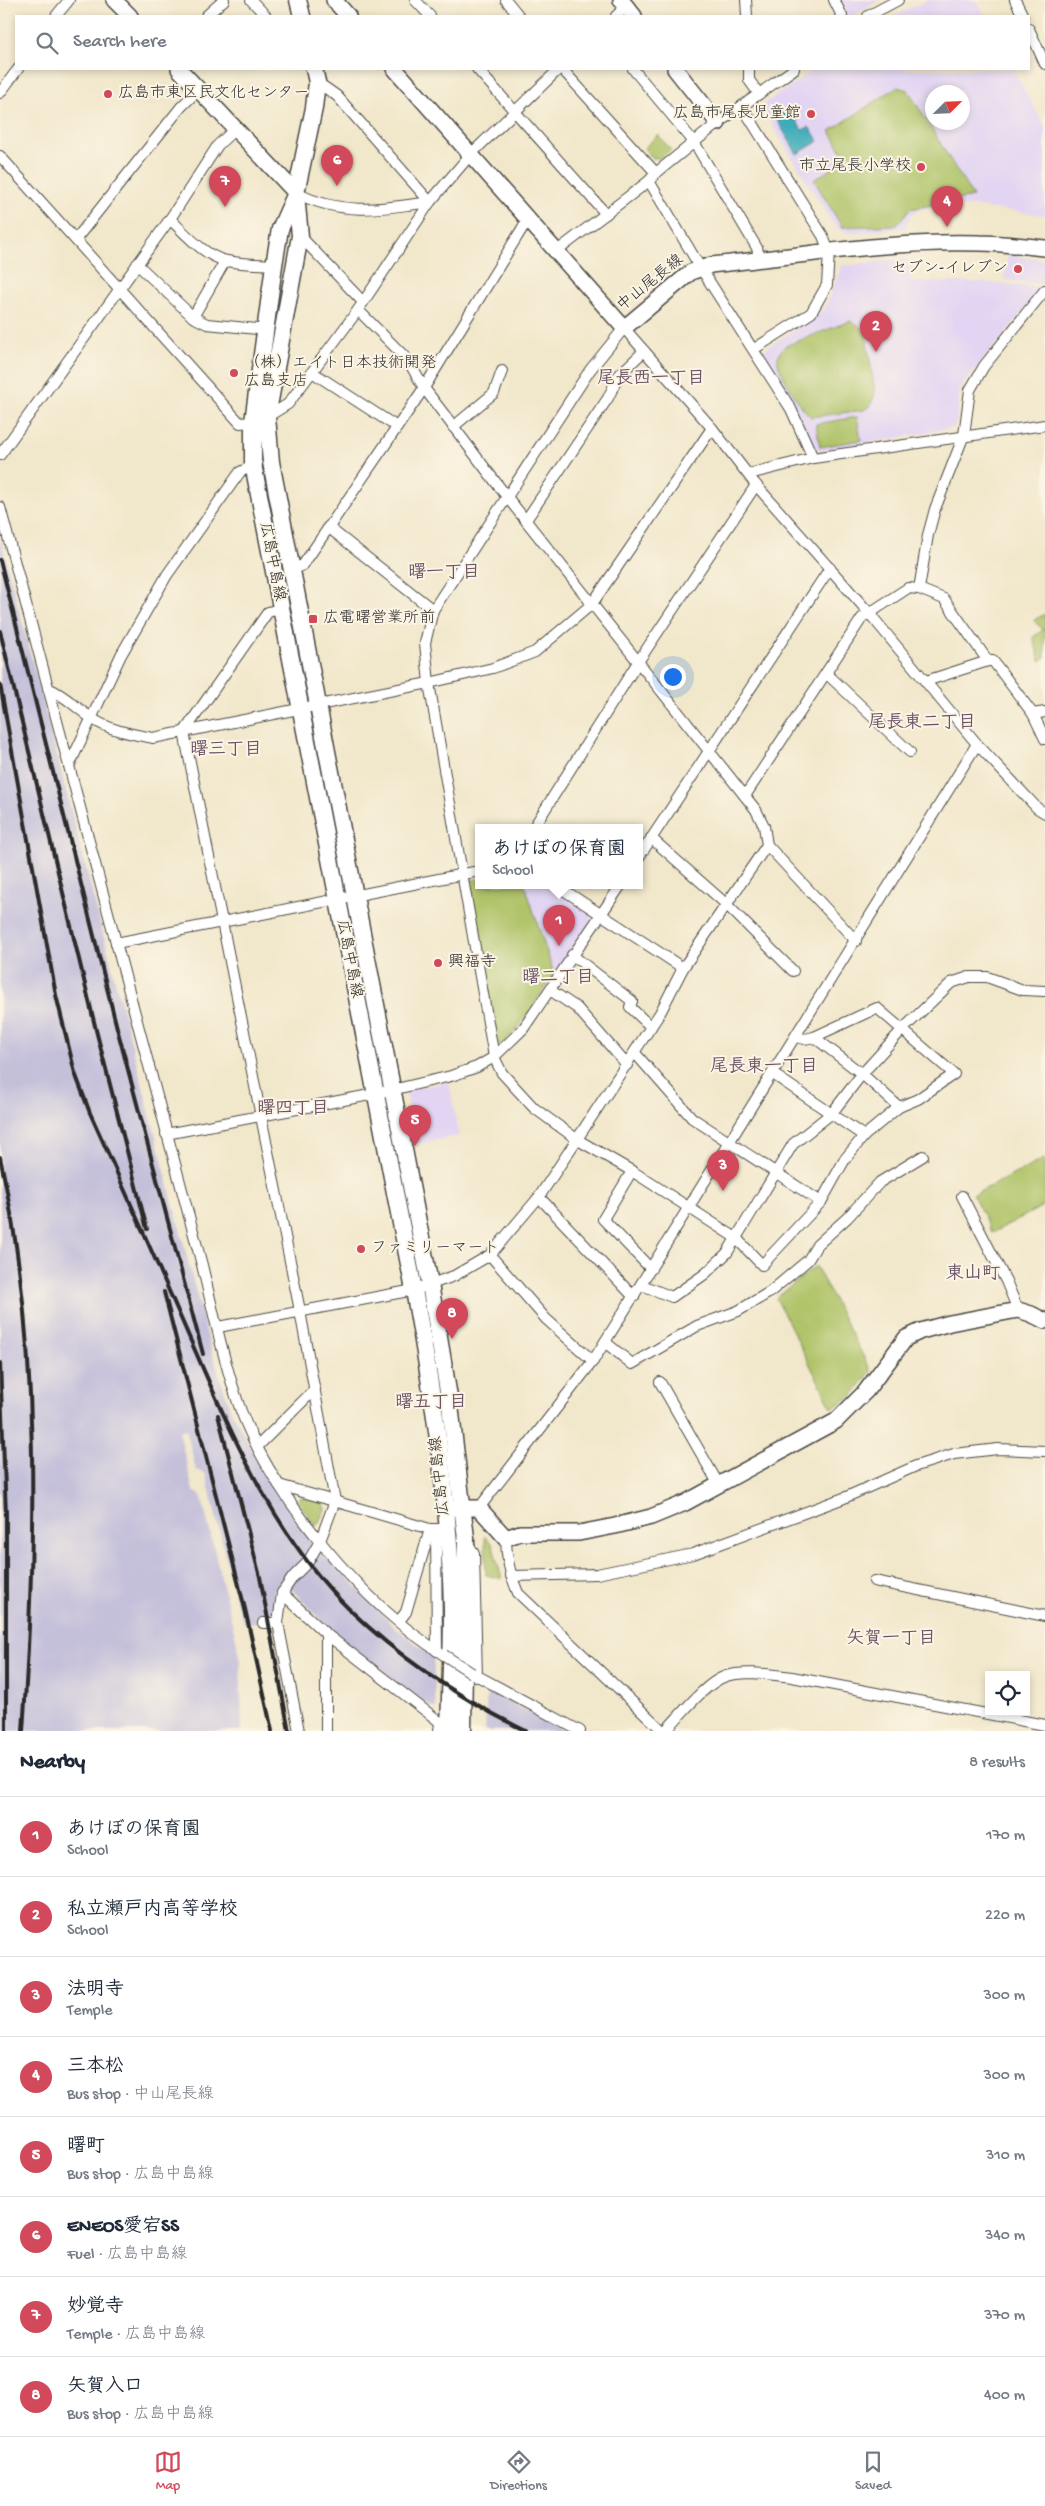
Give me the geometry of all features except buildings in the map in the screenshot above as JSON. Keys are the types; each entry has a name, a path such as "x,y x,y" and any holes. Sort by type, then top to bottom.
{"main road":[{"path":"298,0 302,15"},
{"name":"広島中島線","path":"315,75 314,108 296,193 280,229 274,266 260,420 271,462 316,705 430,1284 449,1397 471,1508 466,1538 463,1731"},
{"name":"広島中島線","path":"296,193 300,236 252,464 414,1290 433,1399 445,1508 438,1529 452,1609 449,1731"}],"street":[{"path":"57,15 69,0"},
{"path":"114,0 129,15"},
{"path":"207,15 224,0"},
{"path":"251,0 265,15"},
{"path":"334,0 347,15"},
{"path":"415,0 429,15"},
{"path":"506,0 518,15"},
{"path":"746,0 747,15"},
{"path":"834,0 842,15"},
{"path":"870,15 898,0"},
{"path":"1015,0 1022,15"},
{"path":"1030,31 1045,64"},
{"path":"0,93 17,70"},
{"path":"180,70 296,193 317,203 369,211 430,202"},
{"name":"中山尾長線","path":"396,70 624,328 691,272 700,267 829,252 981,243 1045,248"},
{"path":"478,70 606,214"},
{"path":"0,156 240,423 260,420 288,404 360,306 430,202 471,154 559,70"},
{"path":"561,70 652,177 700,267 791,409 813,458"},
{"path":"634,70 694,142 757,248 760,260"},
{"path":"676,70 718,123"},
{"path":"749,70 749,80 759,94"},
{"path":"557,251 606,214 718,123 793,70"},
{"path":"315,75 337,96 430,202"},
{"path":"76,239 181,107 198,90"},
{"path":"742,106 823,236 829,252 827,285 811,313 754,349"},
{"path":"0,455 170,219 218,145 235,129"},
{"path":"170,219 212,255 225,261 274,266"},
{"path":"290,570 303,565 397,428 424,388 528,219"},
{"path":"300,236 407,359 424,388 507,498 756,810 764,826 767,845 856,941"},
{"path":"193,317 225,261"},
{"path":"137,264 193,317 207,324 267,330"},
{"path":"919,588 928,535 935,508 964,435 970,390 984,366 1045,290"},
{"path":"796,1037 805,1039 814,1037 877,1008 954,1074 918,1099 900,1107 864,1136 845,1159 821,1202 762,1265 736,1238 632,1171 578,1140 534,1108 502,1073 494,1057 429,683 425,643 434,610 590,370 624,328 712,428 756,485 870,614 977,744 1037,808 1045,814"},
{"path":"526,520 608,398 618,375 644,351"},
{"path":"453,426 494,393 502,371"},
{"path":"312,372 397,428"},
{"path":"749,474 813,458 964,435 1045,425"},
{"path":"48,688 65,696 91,718 122,732 153,738 429,683 493,668 535,652 592,604 712,428"},
{"path":"69,766 121,655 167,574 240,472 252,464 271,462"},
{"path":"536,824 638,662 756,485"},
{"path":"0,507 236,1395 258,1446 279,1485 320,1541 367,1592 399,1621 440,1653 474,1675 580,1731"},
{"path":"328,527 434,610"},
{"path":"643,851 830,568"},
{"path":"745,796 862,618 908,588 919,588 944,599 988,660 994,662 1033,714 1045,739"},
{"path":"280,609 268,612 184,732 300,1311 335,1501 320,1541 308,1562 282,1593 278,1623 299,1731"},
{"path":"926,681 988,660"},
{"path":"826,672 910,752"},
{"path":"1033,714 1045,712"},
{"path":"471,1508 593,1361 977,744"},
{"path":"651,838 726,904 792,971"},
{"path":"218,1327 414,1290 454,1276 490,1255 539,1197 578,1140 651,1027 683,968 767,845"},
{"path":"116,943 475,872"},
{"path":"562,889 683,968"},
{"path":"166,1134 375,1094 451,1076 477,1067 494,1057 523,1029 618,889"},
{"path":"572,955 632,1001 630,1007 651,1027"},
{"path":"642,1285 672,1297 705,1274 727,1253 793,1144 832,1113 862,1074 901,1030 951,983 970,977 987,978 1023,990 1045,991"},
{"path":"550,990 577,1008 627,1064"},
{"path":"814,1037 862,1074 900,1107"},
{"path":"635,1053 692,1118 821,1202"},
{"path":"773,1074 864,1136"},
{"path":"605,1342 632,1364 697,1326 738,1311 770,1292 808,1260 817,1245 847,1218 880,1182 923,1156"},
{"path":"632,1171 603,1219 652,1269"},
{"path":"962,1196 1006,1281 1018,1310"},
{"path":"539,1197 634,1297"},
{"path":"490,1255 546,1319 593,1361"},
{"path":"506,1538 520,1533 579,1533 615,1526 651,1517 719,1485 836,1421 866,1391 906,1338 921,1331 950,1323 1018,1310 1032,1314 1045,1321"},
{"path":"660,1382 719,1485"},
{"path":"258,1446 315,1389"},
{"path":"511,1576 597,1574 693,1554 844,1498 916,1466 954,1454 998,1449 1045,1451"},
{"path":"279,1485 438,1529"},
{"path":"445,1508 471,1508 506,1538 506,1553 511,1576 518,1593 664,1731 711,1684 726,1676 758,1674 792,1676 1045,1725"},
{"path":"399,1621 406,1612 438,1529"},
{"path":"438,1529 440,1653"},
{"path":"466,1538 474,1554 474,1675"},
{"path":"874,1581 1045,1616"},
{"path":"282,1593 326,1634 440,1722 439,1731"},
{"path":"263,1623 278,1623"},
{"path":"326,1634 326,1731"}],"shaded area":[{"path":"840,0 879,0 855,15 848,15"},
{"path":"928,0 976,0 984,15 895,15"},
{"name":"市立尾長小学校","path":"814,70 1014,70 1045,127 1045,215 972,206 921,209 911,214 905,228 847,233 835,227 764,112 764,104"},
{"path":"1008,255 1045,260 1045,279 1041,284 1004,280"},
{"path":"906,258 912,282 985,282 1042,288 964,383 959,395 956,424 952,428 823,451 815,448 764,357 765,349 824,310 842,266"},
{"path":"0,537 212,1353 231,1411 270,1481 314,1542 396,1628 433,1657 436,1709 387,1679 335,1635 282,1579 273,1592 275,1621 244,1623 236,1601 206,1474 196,1470 186,1429 179,1431 193,1491 201,1495 240,1656 242,1731 0,1731"},
{"path":"526,889 552,889 592,915 592,919 554,974"},
{"path":"449,1082 459,1136 416,1144 406,1090"},
{"path":"487,1690 566,1731 485,1731"}],"green space":[{"path":"897,87 908,90 925,118 925,130 932,130 973,197 910,209 896,225 842,227 814,180 846,159 830,131"},
{"path":"658,135 671,150 659,158 652,158 644,148"},
{"path":"850,321 863,329 866,335 875,393 871,405 864,410 811,417 787,384 778,363 779,354 785,346"},
{"path":"857,417 861,440 820,447 816,424"},
{"path":"1045,614 1045,658 1040,661 1033,637 1043,630 1034,620"},
{"path":"472,880 475,880 475,889 526,889 554,974 518,1028 501,1045 496,1044 468,887"},
{"path":"1044,1159 1045,1205 992,1233 973,1195"},
{"path":"816,1266 871,1371 853,1395 832,1408 776,1298"},
{"path":"301,1497 323,1503 325,1509 318,1524 315,1525 298,1501"},
{"path":"485,1536 492,1543 502,1579 486,1575"}],"water":[{"path":"789,108 802,130 809,127 819,141 797,154 775,117"}],"railway":[{"path":"0,560 117,1028 203,1354"},
{"path":"0,631 96,1030 147,1229"},
{"path":"0,684 56,995 75,1073 90,1113 239,1447 257,1482 298,1549 323,1581 350,1610 411,1662 478,1706 526,1731"},
{"path":"0,1157 23,1299 32,1443 31,1587 23,1731"},
{"path":"164,1292 245,1609 272,1731"},
{"path":"0,1363 6,1514 6,1731"},
{"path":"218,1415 260,1577 289,1731"}],"place":[{"name":"広島市東区民文化センター","path":"108,94"},
{"name":"広島市尾長児童館","path":"811,114"},
{"name":"市立尾長小学校","path":"921,167"},
{"name":"ENEOS愛宕SS","path":"337,186"},
{"name":"妙覚寺","path":"225,207"},
{"name":"三本松","path":"947,227"},
{"name":"セブン-イレブン","path":"1018,269"},
{"name":"私立瀬戸内高等学校","path":"876,352"},
{"name":"（株）エイト日本技術開発 広島支店","path":"234,373"},
{"name":"広電曙営業所前","path":"313,619"},
{"name":"あけぼの保育園","path":"559,946"},
{"name":"興福寺","path":"438,963"},
{"name":"曙町","path":"415,1146"},
{"name":"法明寺","path":"723,1191"},
{"name":"ファミリーマート","path":"361,1249"},
{"name":"矢賀入口","path":"452,1339"}],"district":[{"name":"尾長西一丁目","path":"651,379"},
{"name":"曙一丁目","path":"444,573"},
{"name":"尾長東二丁目","path":"922,723"},
{"name":"曙三丁目","path":"226,750"},
{"name":"曙二丁目","path":"558,978"},
{"name":"尾長東一丁目","path":"764,1067"},
{"name":"曙四丁目","path":"293,1109"},
{"name":"東山町","path":"973,1274"},
{"name":"曙五丁目","path":"431,1403"},
{"name":"矢賀一丁目","path":"891,1639"}]}
